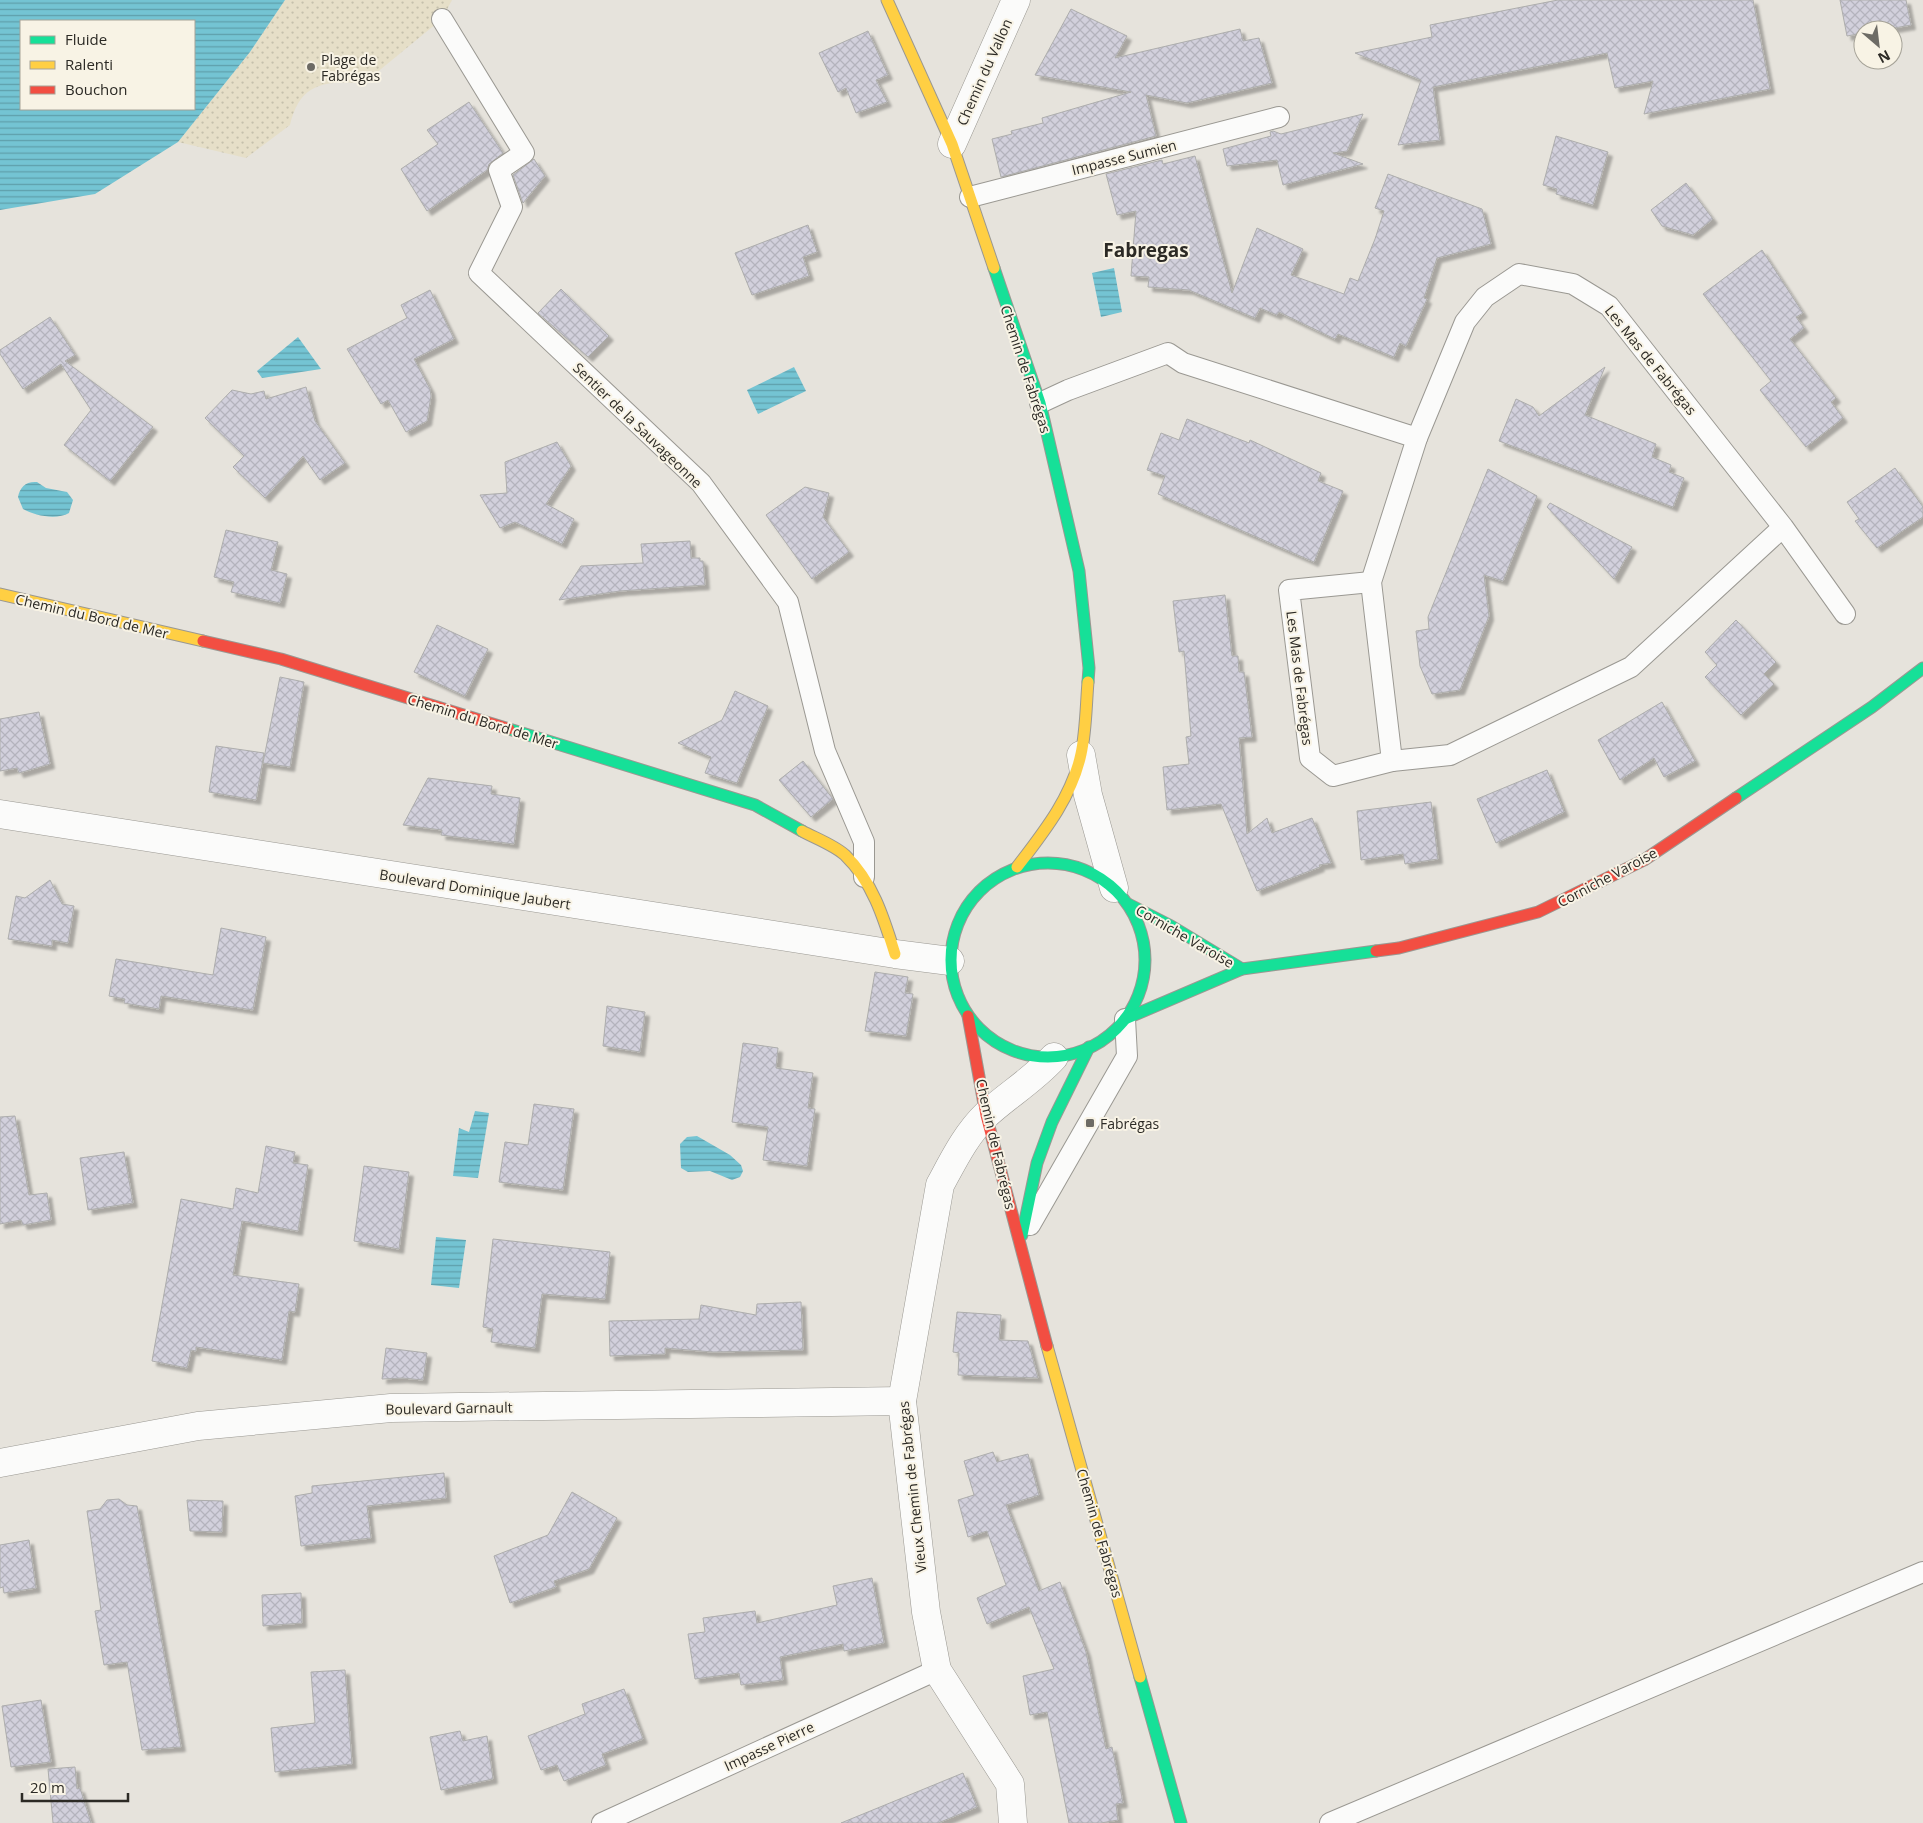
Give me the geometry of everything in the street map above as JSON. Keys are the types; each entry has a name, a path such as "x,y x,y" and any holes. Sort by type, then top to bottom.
{"street":[{"name":"Chemin de Fabrégas","path":"887,0 952,144 1040,403 1079,572 1089,668 1081,755 1067,794 1048,826 1017,867"},
{"name":"Chemin du Vallon","path":"952,144 1016,0"},
{"name":"Chemin du Bord de Mer","path":"0,594 281,659 755,805 844,854 864,877 882,914 895,954"},
{"name":"Corniche Varoise","path":"1125,1019 1242,969 1399,948 1538,912 1644,860 1872,707 1923,668"},
{"name":"Chemin de Fabrégas","path":"1081,755 1088,795 1121,896"},
{"name":"Boulevard Dominique Jaubert","path":"0,814 950,961"},
{"name":"Corniche Varoise","path":"1017,867 1051,862 1085,870 1121,896 1242,969"},
{"path":"1017,867 995,878 976,894 962,914 953,937 950,961 952,980 958,999 968,1016 981,1031 1003,1046 1034,1056 1054,1057 1089,1047 1102,1040 1125,1019 1137,998 1144,974 1145,950 1139,925 1121,896"},
{"name":"Chemin de Fabrégas","path":"968,1016 986,1115 1045,1339 1181,1823"},
{"name":"Chemin de Fabrégas","path":"1020,1242 1037,1163 1052,1122 1089,1047"},
{"name":"Vieux Chemin de Fabrégas","path":"1014,1823 1010,1784 937,1670 926,1612 902,1401 940,1185 955,1157 986,1115 1038,1076 1054,1057"},
{"name":"Boulevard Garnault","path":"0,1463 198,1426 391,1408 902,1401"}],"lane":[{"name":"Sentier de la Sauvageonne","path":"442,19 524,153 499,170 512,207 479,273 701,483 788,602 825,751 864,842 864,877"},
{"name":"Impasse Sumien","path":"970,197 1279,117"},
{"name":"Les Mas de Fabrégas","path":"1392,760 1371,582 1417,438 1465,322 1485,297 1519,274 1573,284 1609,306 1784,526 1844,614"},
{"path":"1040,403 1068,390 1168,353 1182,363 1417,438"},
{"name":"Les Mas de Fabrégas","path":"1371,582 1289,590 1310,758 1334,776 1392,760 1450,755 1631,667 1784,526"},
{"path":"1020,1242 1128,1056 1125,1019"},
{"path":"1330,1823 1923,1572"},
{"name":"Impasse Pierre","path":"602,1823 937,1670"}],"sand":[{"name":"Plage de Fabrégas","path":"285,0 452,0 442,19 364,83 326,84 308,92 300,100 294,111 290,125 246,158 178,142 250,52"}],"water":[{"path":"0,0 285,0 250,52 178,142 95,194 0,210"},
{"path":"1114,268 1122,312 1101,317 1092,273"},
{"path":"298,337 321,369 262,378 257,371"},
{"path":"794,367 806,391 758,414 747,390"},
{"path":"37,482 46,488 67,492 73,500 69,513 58,516 46,516 34,514 23,509 18,497 20,490 24,485"},
{"path":"475,1111 489,1113 478,1178 453,1176 459,1128 469,1132"},
{"path":"697,1136 730,1155 741,1165 743,1171 740,1177 732,1180 710,1171 688,1172 681,1168 680,1144 687,1137"},
{"path":"436,1237 466,1240 459,1288 431,1285"}],"building":[{"path":"1558,0 1753,0 1770,89 1644,114 1653,81 1615,88 1607,53 1433,87 1440,140 1398,145 1421,80 1355,53 1432,37 1430,25"},
{"path":"1840,0 1906,0 1911,25 1903,26 1903,20 1853,20 1853,35 1847,36"},
{"path":"1071,9 1127,36 1115,58 1240,29 1243,41 1259,38 1272,83 1187,103 1146,95 1156,136 1001,177 992,139 1012,134 1011,131 1043,123 1042,118 1131,92 1035,75"},
{"path":"868,31 888,75 876,80 887,102 856,113 846,88 838,92 819,53"},
{"path":"469,102 503,153 489,164 487,170 427,211 401,169 438,144 427,130"},
{"path":"1363,114 1347,151 1333,153 1363,164 1283,185 1277,160 1227,166 1223,149 1271,136 1270,132 1273,131 1281,134"},
{"path":"1556,136 1608,152 1593,205 1556,194 1557,189 1543,185"},
{"path":"1195,156 1232,293 1257,228 1303,249 1291,275 1344,294 1350,278 1358,281 1375,239 1384,211 1375,208 1388,174 1482,209 1491,244 1437,258 1424,298 1427,299 1406,346 1400,343 1394,357 1338,334 1335,339 1279,312 1277,315 1260,308 1255,318 1189,290 1148,287 1149,277 1131,276 1136,211 1117,215 1106,174 1162,160 1163,164"},
{"path":"534,159 545,176 523,203 513,175"},
{"path":"1686,183 1713,219 1693,235 1662,226 1651,210"},
{"path":"808,225 817,252 803,257 809,276 752,295 735,253"},
{"path":"1762,250 1803,313 1796,317 1804,328 1790,339 1836,398 1831,402 1843,418 1806,447 1760,390 1771,381 1703,294"},
{"path":"561,289 609,336 588,357 538,313"},
{"path":"430,290 454,339 414,359 430,389 431,396 427,421 406,432 388,400 381,404 347,349 407,318 401,305"},
{"path":"50,317 75,355 65,361 153,427 110,481 64,445 91,410 61,364 23,389 0,354 0,350"},
{"path":"1605,367 1585,415 1656,444 1652,457 1671,465 1669,472 1684,478 1673,507 1499,441 1516,399 1533,407 1539,416"},
{"path":"306,387 315,421 345,463 320,480 303,456 265,498 233,467 244,456 205,418 232,390 251,394 264,391 266,399"},
{"path":"1187,419 1249,443 1250,440 1321,473 1318,481 1343,491 1314,562 1158,494 1165,476 1147,470 1161,433 1179,440"},
{"path":"557,442 571,466 546,504 574,519 562,544 515,522 500,528 480,495 507,493 505,462"},
{"path":"1895,468 1923,507 1923,517 1877,548 1855,521 1859,519 1847,502"},
{"path":"1488,469 1537,496 1503,581 1484,575 1489,616 1460,690 1432,694 1420,666 1416,631 1429,629 1428,617"},
{"path":"805,487 829,493 823,517 849,552 812,579 766,515"},
{"path":"1550,503 1632,547 1614,579 1547,507"},
{"path":"226,530 278,542 271,570 287,574 280,603 231,592 234,582 214,577"},
{"path":"690,541 691,558 700,558 700,561 703,561 705,585 620,591 559,600 581,566 643,563 641,544"},
{"path":"1225,595 1232,656 1238,656 1239,672 1244,672 1252,737 1239,738 1247,834 1267,818 1272,833 1312,818 1331,863 1319,865 1320,867 1257,891 1221,804 1167,810 1163,767 1189,764 1186,737 1191,736 1184,651 1179,652 1173,601"},
{"path":"1736,620 1776,662 1764,674 1774,684 1741,715 1705,677 1717,665 1705,652"},
{"path":"437,625 488,649 465,696 414,672"},
{"path":"280,677 304,682 290,767 263,763"},
{"path":"735,691 768,706 737,783 705,773 711,757 678,743 722,720"},
{"path":"1662,702 1695,761 1664,777 1654,758 1620,780 1598,740"},
{"path":"39,712 50,764 19,773 17,768 0,771 0,719"},
{"path":"216,746 264,753 256,800 209,792"},
{"path":"803,761 833,799 811,817 779,780"},
{"path":"1547,770 1564,812 1496,843 1477,799"},
{"path":"428,778 492,786 491,794 520,798 514,844 441,835 442,830 403,825"},
{"path":"1431,802 1438,859 1405,864 1403,854 1361,860 1357,811"},
{"path":"50,880 62,904 74,906 68,943 52,940 52,946 8,939 16,896 25,898"},
{"path":"221,928 266,937 253,1010 161,996 159,1009 124,1003 125,999 109,996 116,959 213,975"},
{"path":"875,972 908,977 905,993 913,994 906,1036 865,1031"},
{"path":"607,1006 645,1012 640,1052 603,1046"},
{"path":"743,1043 778,1048 776,1068 813,1073 808,1108 815,1109 807,1166 763,1160 768,1127 732,1122"},
{"path":"534,1104 574,1109 563,1190 499,1182 505,1142 528,1145"},
{"path":"15,1116 29,1195 47,1193 51,1220 23,1225 21,1220 0,1224 0,1117"},
{"path":"266,1146 295,1152 293,1163 308,1165 298,1231 242,1221 233,1275 299,1284 295,1312 289,1311 282,1360 196,1347 196,1351 191,1350 187,1368 152,1361 181,1199 233,1209 236,1188 258,1193"},
{"path":"124,1152 133,1203 88,1210 80,1158"},
{"path":"364,1166 409,1172 399,1249 354,1241"},
{"path":"493,1239 610,1252 605,1299 542,1294 535,1348 491,1342 493,1329 483,1327"},
{"path":"801,1302 803,1350 713,1352 665,1348 665,1354 610,1356 609,1321 699,1319 701,1305 756,1315 757,1304"},
{"path":"957,1312 1001,1315 999,1340 1028,1341 1038,1378 958,1375 959,1353 953,1352"},
{"path":"386,1348 427,1353 423,1380 403,1378 382,1379"},
{"path":"993,1452 997,1462 1028,1454 1039,1495 1006,1505 1039,1591 1060,1582 1086,1652 1106,1749 1112,1747 1123,1803 1116,1804 1118,1820 1101,1823 1069,1823 1047,1712 1030,1715 1023,1676 1054,1669 1029,1607 987,1624 977,1598 1006,1585 987,1531 968,1537 958,1500 974,1495 964,1461"},
{"path":"444,1473 446,1498 367,1506 371,1538 301,1546 295,1496 312,1493 312,1486"},
{"path":"572,1492 617,1518 589,1569 554,1581 556,1587 510,1603 494,1556 548,1535"},
{"path":"119,1499 127,1505 137,1506 181,1747 142,1750 127,1662 104,1665 95,1611 101,1610 87,1511 100,1509 107,1500"},
{"path":"187,1500 223,1501 222,1532 190,1531"},
{"path":"29,1540 36,1588 4,1593 3,1587 0,1588 0,1545"},
{"path":"872,1578 884,1643 844,1651 843,1644 780,1657 783,1680 741,1685 739,1673 695,1679 688,1634 705,1632 703,1618 755,1611 757,1623 837,1605 833,1586"},
{"path":"301,1593 302,1623 263,1626 262,1595"},
{"path":"345,1670 352,1764 275,1772 271,1728 315,1723 311,1672"},
{"path":"624,1689 643,1739 602,1754 606,1765 564,1781 557,1765 541,1770 528,1736 585,1714 582,1704"},
{"path":"41,1700 51,1762 11,1767 2,1706"},
{"path":"460,1731 463,1741 487,1736 493,1779 441,1790 430,1737"},
{"path":"75,1767 77,1789 80,1788 91,1823 53,1823 48,1769"},
{"path":"963,1773 977,1807 938,1823 841,1823"}],"traffic: fast":[{"path":"994,268 1040,403 1079,571 1089,668 1088,682"},
{"path":"1736,798 1872,707 1923,668"},
{"path":"509,729 755,805 802,831"},
{"path":"1048,863 1067,865 1085,870 1102,879 1117,891 1129,906 1138,923 1143,941 1145,960 1143,979 1138,997 1129,1014 1117,1029 1102,1041 1085,1050 1067,1055 1048,1057 1029,1055 1011,1050 994,1041 979,1029 967,1014 958,997 953,979 951,960 953,941 958,923 967,906 979,891 994,879 1011,870 1029,865 1048,863"},
{"path":"1128,904 1171,926 1242,969"},
{"path":"1125,1019 1242,969 1376,951"},
{"path":"1022,1235 1037,1163 1052,1122 1089,1047"},
{"path":"1140,1677 1181,1823"}],"traffic: slow":[{"path":"887,0 952,144 994,268"},
{"path":"0,594 203,641"},
{"path":"1017,867 1064,800 1077,770 1084,736 1088,682"},
{"path":"802,831 835,848 855,866 876,902 895,954"},
{"path":"1047,1346 1140,1677"}],"traffic: jam":[{"path":"203,641 281,659 509,729"},
{"path":"1376,951 1399,948 1538,912 1644,860 1736,798"},
{"path":"968,1016 986,1115 1047,1346"}],"place":[{"name":"Plage de Fabrégas","path":"311,67"},
{"name":"Fabrégas","path":"1090,1123"}],"district":[{"name":"Fabregas","path":"1146,250"}]}
